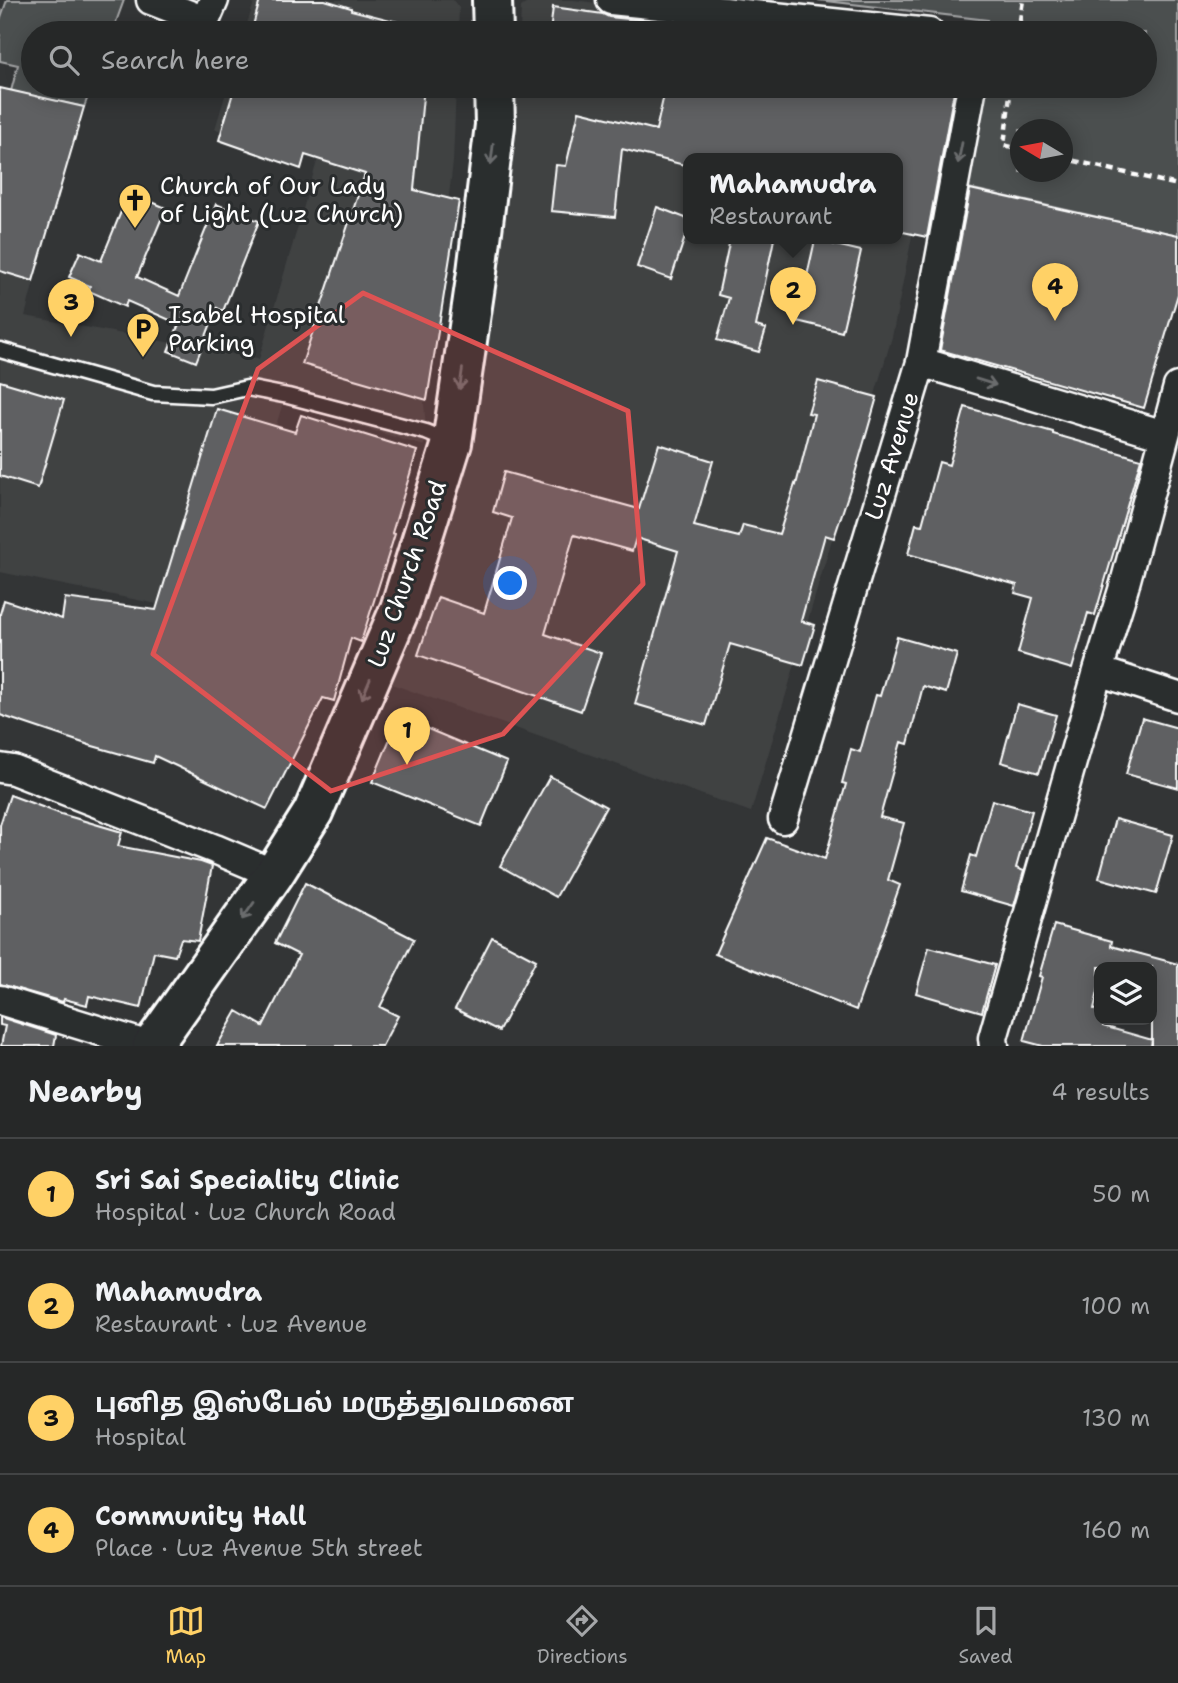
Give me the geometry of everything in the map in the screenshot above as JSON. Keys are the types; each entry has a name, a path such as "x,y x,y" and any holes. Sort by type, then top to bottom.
{"main road":[{"path":"492,0 493,21"},
{"name":"Luz Church Road","path":"151,1046 274,874 313,812 400,609 452,443 494,139 494,98"}],"street":[{"path":"151,0 209,10"},
{"path":"611,0 813,21"},
{"name":"Luz Avenue","path":"783,819 921,362 970,98"},
{"path":"921,362 1164,435"},
{"path":"994,1046 993,1038 1124,587 1178,387"},
{"path":"1098,671 1178,697"},
{"path":"0,768 13,770 274,874"},
{"path":"0,1000 151,1046"}],"lane":[{"path":"0,350 153,393 211,396 247,388 288,396 426,432 452,443"}],"path":[{"path":"1020,21 1023,0"},
{"path":"1009,98 1003,145 1010,147"},
{"path":"1073,161 1178,185"}],"highlighted area":[{"path":"363,293 628,411 643,584 503,734 331,791 153,654 258,369"}],"shaded area":[{"path":"7,0 124,0 116,21 21,21 21,93 11,91 18,65 0,61 0,20"},
{"path":"255,0 453,0 459,8 458,21 248,21"},
{"path":"532,0 573,0 735,21 520,21 521,7"},
{"path":"818,0 1178,0 1178,235 964,187 976,98 1157,98 1157,21 987,21"},
{"path":"0,96 77,115 25,316 259,359 318,158 215,129 224,98 456,98 453,162 424,403 424,446 283,403 216,616 0,572"},
{"path":"43,98 87,98 84,107"},
{"path":"516,98 940,98 892,337 751,812 389,683 414,631 473,441 513,159"}],"building":[{"path":"260,0 325,0 394,21 254,21"},
{"path":"553,7 649,21 551,21"},
{"path":"0,88 21,93 21,98 44,98 84,107 33,281 0,271"},
{"path":"231,98 423,98 414,190 459,201 427,400 302,364 365,174 305,155 301,169 219,140"},
{"path":"663,98 953,98 927,237 903,232 903,153 683,153 683,165 622,149 615,217 551,211 556,165 566,166 579,111 656,130"},
{"path":"970,189 1178,235 1178,294 1144,408 940,350"},
{"path":"129,192 166,208 137,277 179,296 216,204 259,221 223,311 217,308 196,362 168,351 179,324 127,301 125,307 89,291 90,286 69,277 80,252 101,261"},
{"path":"657,207 683,217 683,243 671,279 637,267"},
{"path":"729,244 773,244 756,326 766,329 759,352 717,340 729,298 718,295"},
{"path":"814,244 832,244 861,251 842,332 797,321"},
{"path":"0,381 64,400 38,488 0,476"},
{"path":"818,381 877,397 834,538 825,535 801,621 815,625 803,665 730,644 706,725 635,704 678,551 636,538 632,551 574,535 545,634 601,653 581,711 418,655 438,597 484,613 512,518 493,512 504,472 639,509 659,444 713,461 694,526 739,537 743,525 779,534 796,485 814,414 808,413"},
{"path":"965,407 1141,459 1095,615 1088,613 1072,669 1018,653 1033,598 1015,593 1017,585 908,554 916,524 922,525 939,462 949,465"},
{"path":"217,409 295,432 301,415 417,451 392,533 395,534 361,642 351,638 334,701 323,698 267,809 155,756 153,763 0,715 0,614 4,600 62,619 65,598 156,610"},
{"path":"897,637 957,654 946,693 923,686 908,744 901,742 880,817 904,823 888,880 900,885 856,1010 715,954 767,838 825,859 846,784 842,783 851,749 860,752 876,695 880,696"},
{"path":"1017,704 1056,715 1039,773 1001,762"},
{"path":"399,717 507,762 481,826 372,782"},
{"path":"1142,718 1178,728 1178,788 1126,774"},
{"path":"550,776 606,807 556,897 500,866"},
{"path":"10,795 122,832 118,846 212,866 198,941 181,939 175,956 154,952 141,1008 89,996 87,1005 64,999 63,1002 0,984 0,825"},
{"path":"992,800 1032,811 1016,868 1024,871 1014,906 961,891 971,855 976,857"},
{"path":"1115,819 1173,835 1156,894 1099,878"},
{"path":"305,883 414,939 380,1007 398,1016 382,1046 217,1046 237,1011 263,1026 299,955 275,943"},
{"path":"1054,925 1112,941 1111,946 1178,964 1178,1046 1152,1046 1152,1040 1151,1046 1043,1046 1024,1041 1042,977 1039,976"},
{"path":"492,937 536,960 499,1031 455,1009"},
{"path":"929,947 995,965 982,1012 916,993"},
{"path":"0,1017 56,1035 54,1046 1,1046 5,1026 0,1025"}],"place":[{"name":"Church of Our Lady of Light (Luz Church)","path":"135,230"},
{"name":"Community Hall","path":"1055,321"},
{"name":"Mahamudra","path":"793,325"},
{"name":"புனித இஸ்பேல் மருத்துவமனை","path":"71,337"},
{"name":"Isabel Hospital Parking","path":"143,359"},
{"name":"Sri Sai Speciality Clinic","path":"407,765"}]}
